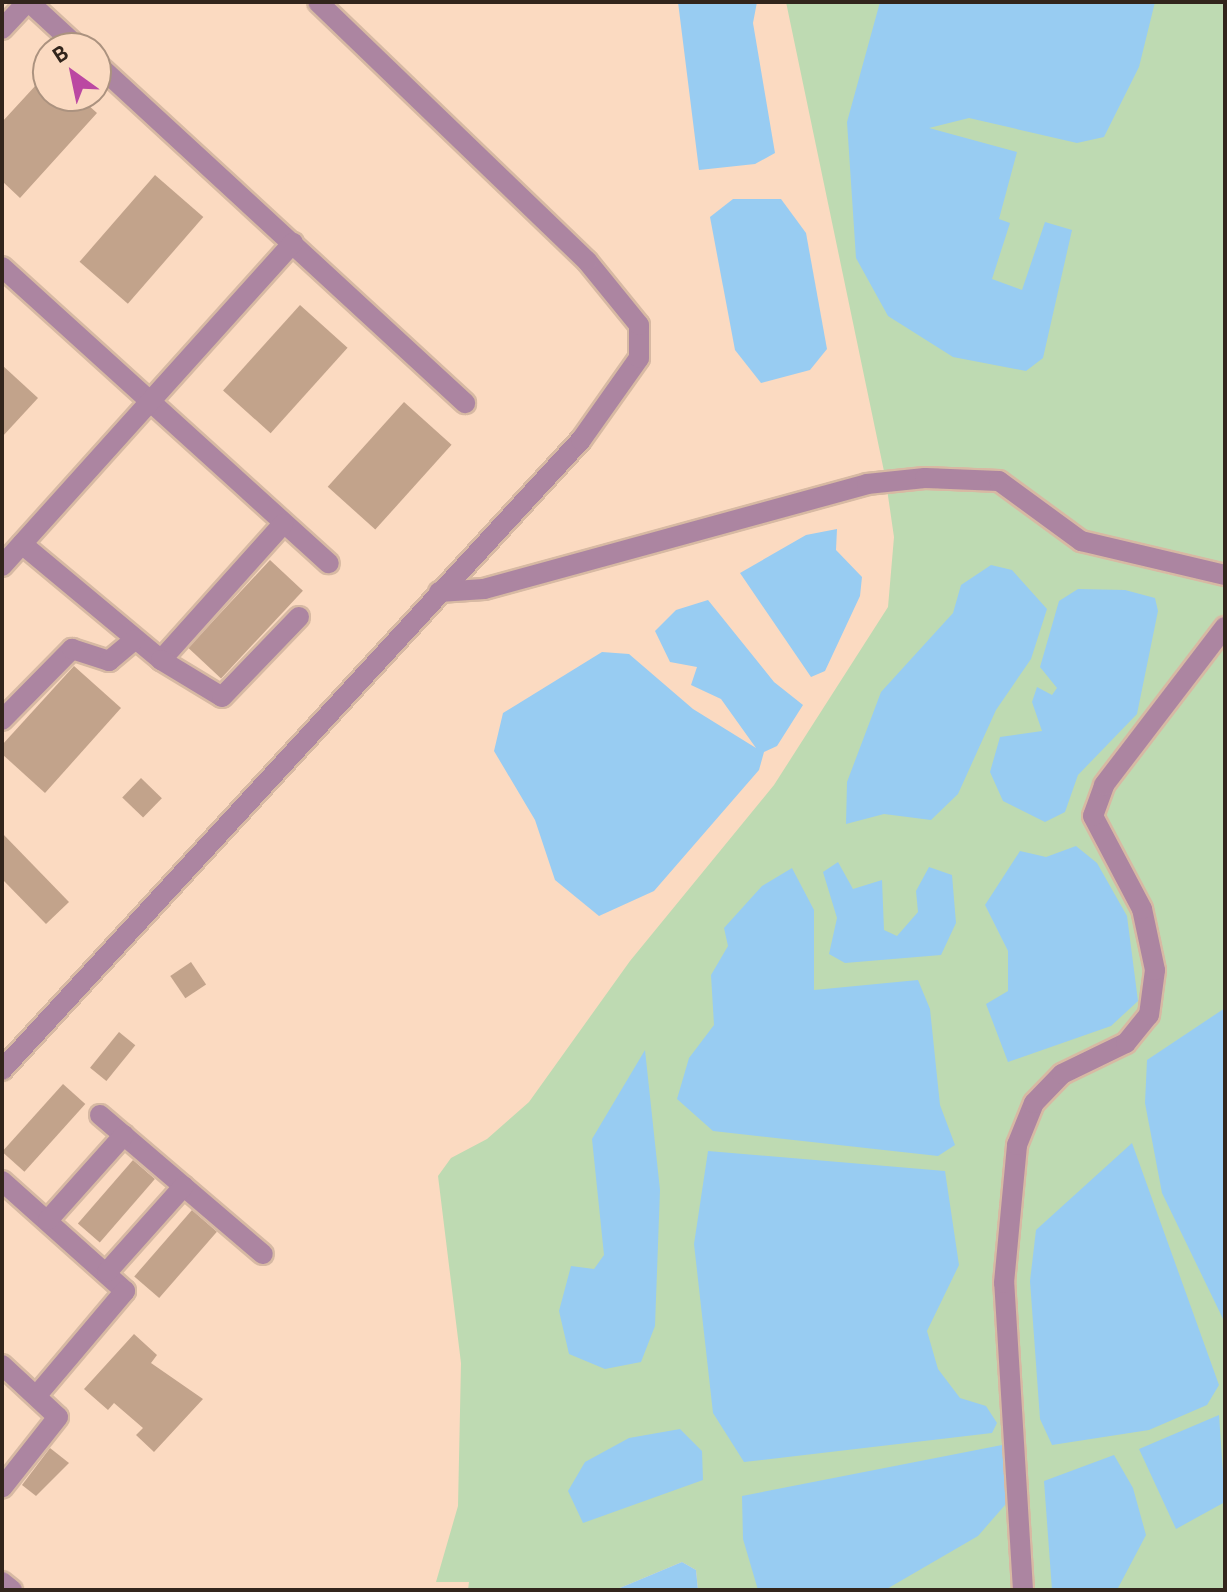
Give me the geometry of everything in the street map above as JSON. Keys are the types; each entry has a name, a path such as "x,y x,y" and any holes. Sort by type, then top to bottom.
{"street":[{"path":"2,29 28,2 61,32"},
{"path":"5,1062 620,392 639,358 639,325 587,261 318,2"},
{"path":"112,78 465,403"},
{"path":"2,566 151,405 293,243"},
{"path":"2,267 329,563"},
{"path":"439,592 484,589 867,484 925,478 999,481 1081,541 1225,575"},
{"path":"161,660 283,524"},
{"path":"22,544 134,640 222,697 299,617"},
{"path":"1023,1590 1004,1283 1017,1145 1034,1103 1062,1074 1126,1043 1149,1015 1155,970 1142,909 1093,816 1104,785 1225,627"},
{"path":"2,720 72,649 109,661 134,640"},
{"path":"100,1115 263,1254"},
{"path":"48,1220 124,1135"},
{"path":"2,1181 107,1272 124,1298 37,1395"},
{"path":"107,1272 184,1186"},
{"path":"2,1365 54,1410 56,1425 2,1488"},
{"path":"2,1582 12,1590"}],"green space":[{"path":"786,2 1225,2 1225,568 1084,535 1014,488 885,476"},
{"path":"925,485 996,487 1078,547 1171,575 1225,581 1225,616 1178,673 1086,816 1136,910 1149,969 1143,1012 1122,1038 1059,1068 1011,1144 1016,1590 698,1590 696,1570 682,1562 615,1590 468,1590 469,1582 436,1582 458,1506 461,1363 438,1176 451,1158 487,1139 529,1102 630,961 774,785 888,607 894,537 887,489"},
{"path":"1225,637 1225,1590 1029,1590 1011,1282 1024,1146 1040,1106 1065,1080 1131,1047 1162,969 1100,815 1110,787"}],"water":[{"path":"678,2 757,2 753,23 775,153 755,164 699,170"},
{"path":"880,2 1155,2 1139,67 1104,137 1077,143 969,118 929,128 1017,152 999,219 1010,223 992,279 1022,290 1045,222 1072,230 1043,358 1026,371 953,357 888,316 856,258 847,122"},
{"path":"733,199 781,199 806,233 827,349 810,370 761,383 735,350 710,217"},
{"path":"837,529 836,550 862,577 860,596 825,671 811,677 740,573 806,535"},
{"path":"991,565 1012,570 1047,609 1031,659 996,710 958,794 931,820 884,814 846,824 847,782 881,692 953,613 961,585"},
{"path":"1078,589 1125,590 1155,598 1158,611 1137,714 1078,775 1065,812 1045,822 1003,801 990,772 1000,737 1042,731 1032,702 1037,687 1052,695 1057,688 1040,667 1059,601"},
{"path":"708,600 774,682 803,705 777,746 764,752 759,770 654,891 599,916 555,880 535,820 494,751 503,713 602,652 629,654 693,709 756,748 721,699 691,685 697,667 670,662 655,631 676,610"},
{"path":"1076,846 1097,863 1127,916 1138,1001 1111,1026 1008,1062 986,1004 1008,991 1008,951 985,905 1020,851 1046,857"},
{"path":"838,862 853,889 882,880 884,930 897,936 918,912 916,891 929,867 952,875 956,923 941,955 845,963 829,954 837,918 823,872"},
{"path":"792,868 814,910 814,990 918,980 930,1009 940,1105 955,1145 938,1156 713,1131 677,1099 689,1058 714,1025 711,975 728,946 724,928 762,886"},
{"path":"1225,1008 1225,1323 1162,1193 1145,1103 1147,1060"},
{"path":"645,1050 660,1190 655,1326 641,1362 605,1369 569,1354 559,1311 571,1266 594,1269 604,1255 592,1139"},
{"path":"1132,1143 1219,1385 1207,1405 1149,1430 1052,1445 1040,1419 1030,1281 1036,1230"},
{"path":"708,1151 945,1171 959,1265 927,1331 938,1369 960,1398 986,1406 997,1423 992,1433 744,1462 713,1413 694,1244"},
{"path":"1219,1415 1225,1502 1176,1529 1139,1449"},
{"path":"680,1429 702,1451 703,1480 583,1523 568,1491 585,1462 629,1438"},
{"path":"1002,1445 1012,1497 978,1536 885,1590 758,1590 743,1539 742,1496"},
{"path":"1114,1455 1133,1488 1146,1535 1117,1590 1052,1590 1044,1481"},
{"path":"682,1562 696,1570 698,1590 615,1590"}],"building":[{"path":"32,89 32,112 97,113 20,198 2,181 2,122"},
{"path":"155,175 203,217 128,304 80,262"},
{"path":"300,305 348,348 271,433 223,390"},
{"path":"2,365 38,398 2,437"},
{"path":"404,402 452,445 375,530 328,487"},
{"path":"270,560 303,591 221,678 188,648"},
{"path":"74,666 121,708 45,793 2,754 2,745"},
{"path":"141,778 162,798 143,818 122,797"},
{"path":"2,833 69,902 46,924 2,879"},
{"path":"191,962 206,984 185,998 170,976"},
{"path":"119,1032 135,1045 106,1081 90,1068"},
{"path":"63,1084 85,1104 24,1172 2,1152"},
{"path":"133,1160 155,1179 100,1242 78,1223"},
{"path":"192,1210 217,1232 159,1298 134,1276"},
{"path":"134,1334 157,1355 151,1363 203,1399 154,1452 136,1435 143,1428 114,1403 108,1410 84,1389"},
{"path":"50,1448 69,1463 36,1496 22,1485"}]}
